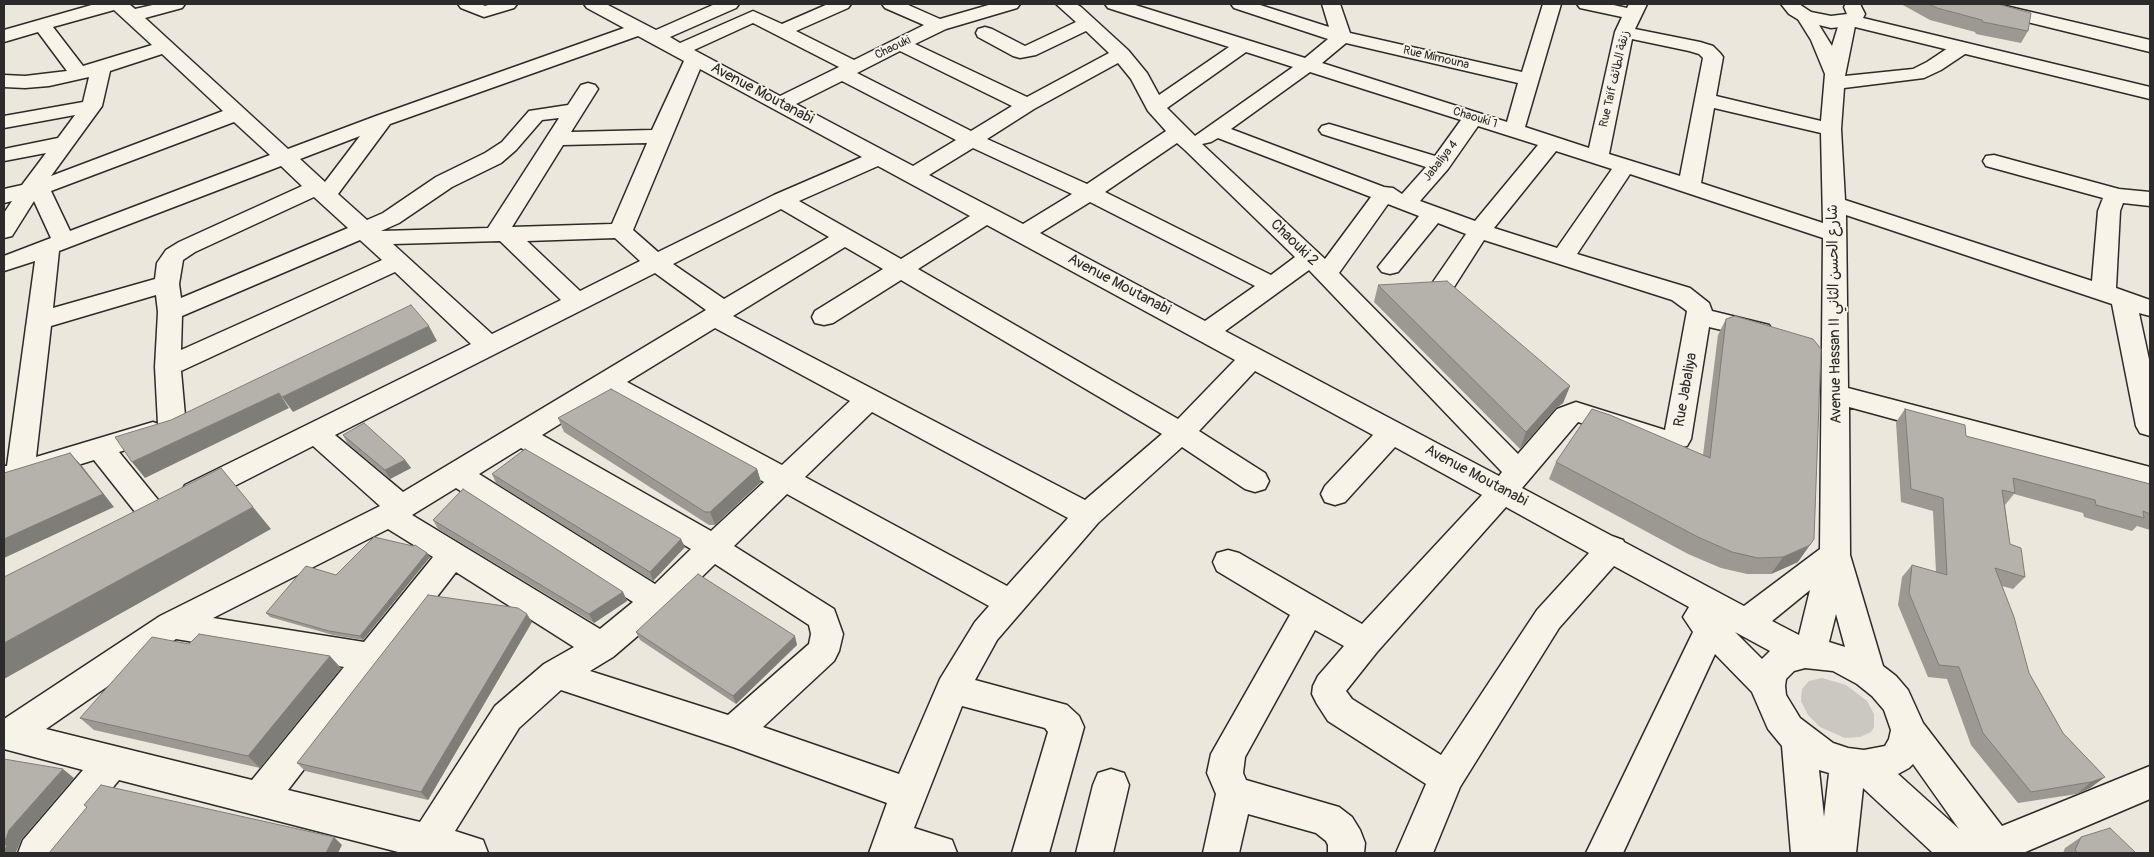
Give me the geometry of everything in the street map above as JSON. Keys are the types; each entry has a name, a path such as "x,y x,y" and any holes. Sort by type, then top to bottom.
{"street":[{"path":"4,36 114,4"},
{"path":"126,10 176,4"},
{"path":"467,4 484,12 508,4"},
{"name":"Avenue Moutanabi","path":"593,4 1393,431 1511,481 1612,548 1645,566"},
{"path":"4,264 383,120 648,33 730,4"},
{"path":"783,30 842,4"},
{"path":"891,4 939,25"},
{"name":"Chaouki","path":"780,104 939,25 1011,4"},
{"name":"Chaouki 1","path":"1114,4 1159,9 1244,45 1307,66 1690,186 1835,234"},
{"name":"Rue Mimouna","path":"1240,4 1272,8 1342,37 1529,80"},
{"path":"1023,234 1089,193 1186,139 1216,130 1307,66 1342,37 1331,4"},
{"path":"1514,131 1552,4"},
{"path":"1586,4 1631,17 1704,50 1713,57 1690,186"},
{"path":"1774,4 1831,22 1850,13 2015,60"},
{"path":"1976,4 2150,46"},
{"path":"126,10 489,346"},
{"name":"Avenue Hassan II شارع الحسن الثاني","path":"1797,10 1820,40 1835,79"},
{"path":"985,33 1020,52 1029,51 1076,11"},
{"name":"Chaouki 2","path":"1076,11 1121,54 1140,77 1155,108 1318,266 1511,481"},
{"path":"1850,13 1961,48 2150,93"},
{"name":"Avenue Hassan II شارع الحسن الثاني","path":"1835,554 1835,234 1831,129 1835,79 1850,13"},
{"path":"620,231 660,136 687,54 753,16 783,30 847,70 971,139 1089,193 1272,285"},
{"name":"Rue Taïf زنقة الطائف","path":"1598,157 1631,17"},
{"path":"42,25 79,74"},
{"path":"900,44 1027,105"},
{"path":"1155,108 1244,45"},
{"path":"4,81 49,80 79,74 166,47"},
{"path":"1835,79 1917,74 1934,66 1961,48"},
{"path":"914,175 1027,105 1121,54"},
{"path":"4,231 64,143 92,106 102,67"},
{"path":"500,235 555,139 588,88"},
{"path":"1706,100 1831,129"},
{"path":"4,122 92,106"},
{"path":"170,312 368,234 444,182 493,158 509,146 536,115 574,110"},
{"path":"4,196 34,189 238,113"},
{"name":"Jabaliya 4","path":"1407,202 1440,164 1473,118"},
{"path":"172,427 168,367 170,312 167,284 169,263 174,255 321,191 383,120"},
{"path":"1216,130 1479,231 1681,294 1700,309 1698,316 1780,336"},
{"path":"1329,130 1440,164"},
{"path":"555,139 660,136"},
{"path":"4,155 64,143"},
{"path":"1445,282 1479,231 1551,143"},
{"path":"100,448 144,518 782,200 880,157"},
{"path":"1994,161 2118,196 2127,194 2150,199"},
{"path":"1562,258 1625,166"},
{"path":"34,189 56,245 38,321 12,474 172,427 198,414"},
{"path":"1207,332 1272,285 1318,266 1385,194"},
{"path":"2118,196 2112,202 2109,211 2114,297 2150,426"},
{"path":"782,200 1181,433 1255,481"},
{"path":"1834,204 2150,308"},
{"path":"1390,267 1433,214"},
{"path":"824,317 988,215"},
{"path":"368,234 500,235 620,231 719,314 869,399 1088,515"},
{"path":"500,235 578,302"},
{"path":"7,735 171,625 395,511 845,237"},
{"path":"168,367 398,262"},
{"path":"38,321 167,284"},
{"path":"411,312 438,299"},
{"name":"Rue Jabaliya","path":"1511,481 1567,416 1576,412 1666,440 1677,439 1698,316"},
{"path":"1808,343 1835,349"},
{"path":"939,853 889,846 908,794 952,689 986,631 1088,515 1181,433 1254,357"},
{"path":"607,382 1011,603"},
{"path":"1836,394 2150,478"},
{"path":"424,848 507,717 556,674 602,647 657,601 869,399"},
{"path":"1335,494 1393,431"},
{"path":"315,433 395,511 452,555 602,647"},
{"path":"521,435 714,548 823,618 827,634 823,651 733,732"},
{"path":"457,474 657,601"},
{"path":"1446,778 1340,710 1329,694 1330,686 1366,642 1511,481"},
{"path":"1415,853 1446,778 1548,619 1612,548"},
{"path":"1748,622 1835,554"},
{"path":"1807,654 1835,554"},
{"path":"1835,554 1869,674"},
{"path":"259,799 370,656 452,555"},
{"path":"1228,562 1309,611 1366,642"},
{"path":"1645,566 1807,654"},
{"path":"1645,566 1711,628 1768,686"},
{"path":"1221,853 1234,794 1224,773 1228,754 1309,611"},
{"path":"171,625 370,656"},
{"path":"1604,853 1711,628"},
{"path":"1908,730 1906,745 1897,757 1883,764 1856,765 1822,754 1799,739 1780,718 1770,696 1768,686 1770,675 1784,659 1807,654 1830,656 1843,660 1869,674 1884,686 1896,700 1904,715 1908,730 1997,850 2150,782"},
{"path":"556,674 733,732 908,794"},
{"path":"952,689 1055,716 1067,727 1031,853"},
{"path":"7,735 259,799 424,848 470,853"},
{"path":"1799,739 1809,853"},
{"path":"36,853 112,762"},
{"path":"1838,853 1856,765"},
{"path":"1856,765 1959,853"},
{"path":"1094,853 1110,785"},
{"path":"1234,794 1326,819 1340,829 1346,843 1346,853"}],"shaded area":[{"path":"1822,678 1846,685 1867,701 1874,714 1874,727 1871,732 1860,737 1845,738 1820,727 1808,715 1801,701 1802,689 1809,681"}],"building":[{"path":"1929,4 1998,4 2031,13 2028,31 1983,22 1982,20 1937,8"},
{"path":"1447,281 1570,386 1563,391 1526,432 1378,285"},
{"path":"411,305 429,326 282,397 279,393 132,462 115,437 171,420"},
{"path":"1735,316 1813,339 1821,349 1814,539 1810,545 1783,557 1758,558 1732,552 1698,537 1556,462 1592,409 1710,458 1726,319"},
{"path":"611,389 757,469 710,512 705,512 558,418"},
{"path":"1905,409 1965,425 1966,436 2150,484 2150,514 2143,511 2144,518 2096,505 2095,500 2013,478 2015,493 2002,490 2010,544 2021,548 2025,577 1995,568 2014,617 2029,673 2063,733 2105,777 2091,782 2031,792 1983,733 1959,667 1939,665 1909,593 1912,565 1947,575 1943,498 1911,489"},
{"path":"364,423 405,460 385,470 343,435"},
{"path":"525,449 681,539 650,572 492,474"},
{"path":"70,453 103,494 4,539 4,473"},
{"path":"221,468 253,507 4,643 4,577"},
{"path":"463,489 623,592 589,614 433,520"},
{"path":"374,537 415,545 427,553 360,636 329,631 266,613 306,566 336,575"},
{"path":"698,574 795,636 733,696 636,632"},
{"path":"428,595 518,608 527,614 421,792 297,763"},
{"path":"199,634 330,656 248,756 80,718 152,637 189,644"},
{"path":"4,759 63,769 9,830 4,844"},
{"path":"101,785 334,837 326,853 49,853 87,807 84,805"},
{"path":"2110,828 2136,853 2078,853 2075,850 2081,837"}]}
